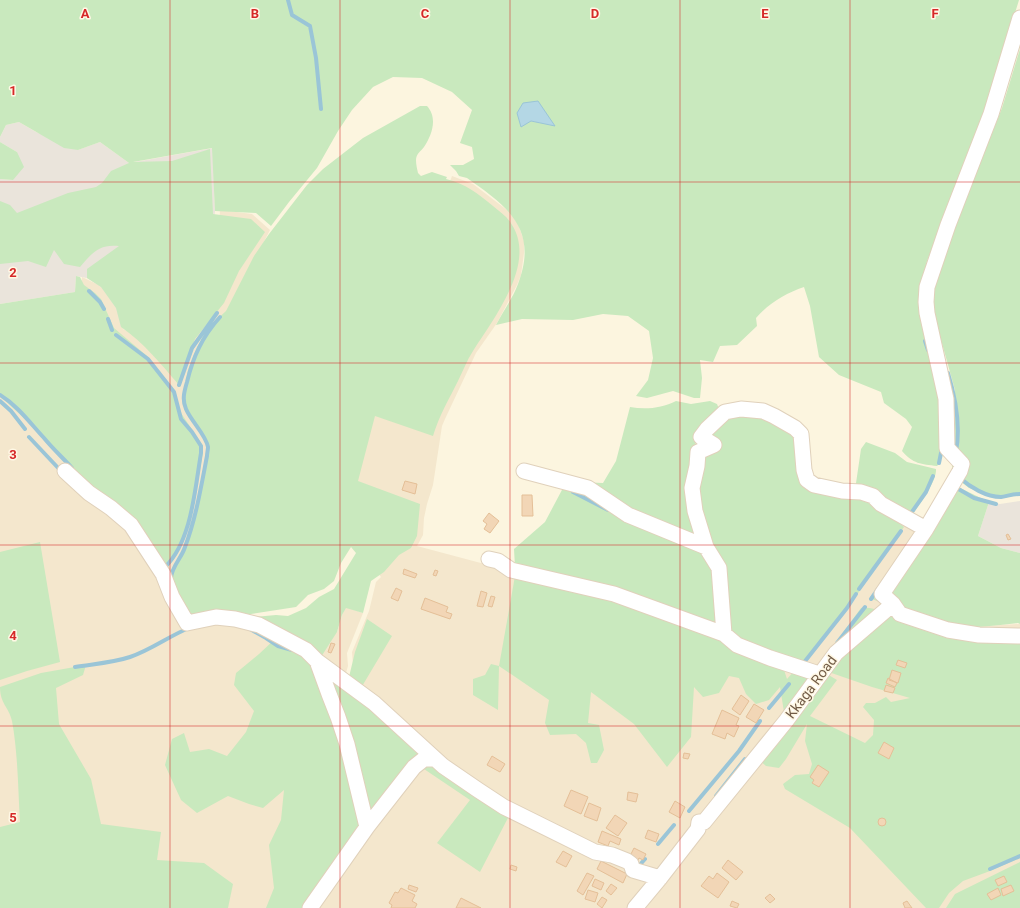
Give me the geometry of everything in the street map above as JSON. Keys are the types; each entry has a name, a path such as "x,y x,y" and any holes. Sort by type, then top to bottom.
{"street":[{"path":"1020,18 991,114 948,225 926,294 930,327 946,399 947,448 962,464 955,481 926,529 882,594 893,604 900,614 948,630 979,635 1020,636"},
{"path":"724,634 719,568 706,547 695,511 692,488 697,466 698,452 714,445 701,437 707,429 725,412 741,409 763,411 795,428 801,434 804,470 807,480 814,485 842,492 861,492 873,496 881,504 926,529"},
{"path":"65,471 89,493 111,508 131,525 163,574 172,597 187,623 216,617 235,619 259,625 306,650 317,661 374,703 435,758 504,807 594,852 612,855 627,861 631,864 633,870 660,878"},
{"path":"524,471 588,488 628,515 706,547"},
{"path":"489,559 498,561 511,570 614,594 724,634 737,645 770,658 819,674"},
{"name":"Kkaga Road","path":"635,908 698,829 699,822 704,822 786,721 819,674 836,653 893,604"},
{"path":"317,661 345,737 367,826"},
{"path":"310,908 367,826 414,767 424,760 435,758"}],"shaded area":[{"path":"19,122 36,132 78,150 100,142 129,163 213,148 215,211 213,229 121,327 116,308 101,287 87,278 76,276 75,292 0,304 0,179 13,180 17,152 0,142 0,137 6,125"},
{"path":"452,176 473,184 507,210 518,224 524,241 524,253 521,275 517,285 497,323 476,353 442,426 433,485 424,518 423,535 417,546 492,566 515,576 551,522 572,483 607,485 688,442 705,445 809,476 846,491 917,532 970,627 1020,624 1020,908 0,908 0,324 81,294 82,277 103,287 116,306 123,329 140,338 219,229 220,210 252,214 270,230 232,304 210,448 191,616 337,632 346,607 363,613 347,653 348,666 346,673 350,676 353,665 352,652 369,611 376,582 381,577 359,547 338,487"},
{"path":"1020,501 1020,553 1001,548 978,536 989,502 1000,504"}],"green space":[{"path":"0,0 1019,0 985,110 927,261 921,297 921,323 934,370 944,434 940,463 937,466 918,463 910,459 902,451 912,427 906,419 884,403 881,392 839,375 819,357 810,306 804,287 784,295 772,303 756,318 757,326 737,345 720,346 713,362 700,360 702,378 700,398 694,398 673,391 647,398 636,396 648,380 653,358 649,331 628,316 603,314 573,320 522,319 496,325 518,284 523,265 525,248 522,234 506,209 482,188 467,178 459,176 450,165 463,165 474,159 472,147 460,143 472,110 452,92 422,78 393,77 373,87 352,110 317,168 271,226 256,213 215,211 212,148 133,162 172,161 210,149 213,214 251,219 265,232 239,271 224,303 195,339 179,385 145,347 121,327 116,308 101,287 87,278 87,269 119,246 106,246 97,250 80,267 64,264 54,250 46,267 28,261 0,264 0,201 10,205 17,213 68,193 96,187 102,183 111,171 129,163 100,142 78,150 64,148 19,122 6,125 0,137","holes":["537,102 554,125 531,121"]},
{"path":"1020,49 1020,495 1001,498 990,496 969,488 955,477 952,466 955,428 955,390 933,306 935,285 955,226 1002,108"},
{"path":"420,106 427,106 432,116 433,126 424,147 416,158 418,173 421,176 432,172 447,177 446,179 460,184 482,197 501,213 512,225 518,240 519,257 516,274 509,291 501,307 469,358 441,415 433,436 375,416 358,481 420,504 417,536 411,548 399,555 384,572 371,581 363,613 346,608 342,615 337,632 321,657 254,617 276,615 288,616 306,608 319,597 334,589 356,553 351,547 341,563 334,581 324,589 308,595 296,607 251,614 245,618 187,616 170,572 182,556 193,518 208,450 203,437 185,410 182,401 188,370 195,352 210,326 226,311 254,256 307,185 323,169 363,138"},
{"path":"0,142 17,152 24,167 13,180 0,179"},
{"path":"76,276 80,277 84,285 101,299 114,328 147,356 173,389 181,413 203,446 192,514 175,558 166,569 27,421 0,396 0,304 75,292"},
{"path":"676,401 691,404 710,401 717,404 719,409 697,438 693,453 698,539 652,520 578,482 603,483 616,461 630,407 654,408"},
{"path":"757,413 796,433 804,481 869,497 904,527 852,602 801,669 752,649 730,632 719,563 697,500 704,442 726,418"},
{"path":"866,442 895,453 907,462 936,469 930,488 908,521 855,490 861,449"},
{"path":"954,485 989,502 978,536 1001,548 1020,553 1020,624 968,627 944,624 905,612 870,598 930,509"},
{"path":"563,488 576,492 693,544 711,558 720,626 515,567 514,549 545,522"},
{"path":"40,542 60,662 0,680 0,552"},
{"path":"515,576 610,599 725,639 784,670 787,679 796,669 822,671 837,680 810,716 865,743 873,735 874,720 863,707 866,703 875,703 886,697 891,702 910,698 817,668 861,608 872,608 897,617 931,623 1020,635 1020,858 963,881 949,893 939,908 926,908 850,828 785,789 783,784 795,775 809,774 812,764 805,741 807,724 779,768 766,766 757,758 784,712 780,687 769,700 756,704 746,694 739,678 729,676 719,693 703,697 694,687 691,737 667,767 634,724 591,692 588,723 599,725 604,750 597,763 591,763 586,743 576,734 550,735 545,723 549,700 499,666"},
{"path":"367,619 392,636 361,688 349,677 355,652"},
{"path":"274,640 312,660 364,820 307,908 266,908 274,888 269,845 281,820 284,790 263,808 228,796 197,813 181,800 165,765 172,739 184,733 190,752 209,749 227,756 246,732 254,711 234,685 236,673"},
{"path":"491,664 499,666 498,710 473,695 473,679 485,675"},
{"path":"86,665 83,675 56,688 59,724 91,779 101,824 161,832 157,860 204,863 233,884 228,908 0,908 0,827 20,822 17,759 14,733 11,716 1,698 0,687 41,673"},
{"path":"320,667 429,756 371,811"},
{"path":"430,762 510,814 480,872 437,843 470,800 421,767"},
{"path":"1020,862 1020,908 946,908 955,894"}],"water":[{"path":"538,101 555,126 531,121 521,127 517,113 523,103"}],"building":[{"path":"405,481 417,484 415,494 402,490"},
{"path":"522,495 532,495 533,516 522,516"},
{"path":"489,513 499,521 490,533 484,529 487,524 483,521"},
{"path":"1008,534 1011,539 1008,540 1006,535"},
{"path":"404,569 417,574 415,578 403,574"},
{"path":"435,570 438,571 436,576 433,575"},
{"path":"396,588 402,591 398,601 391,598"},
{"path":"481,591 487,593 483,607 477,606"},
{"path":"491,596 495,597 492,607 488,606"},
{"path":"425,598 448,607 446,612 452,614 450,619 421,609"},
{"path":"331,643 335,644 331,653 328,652"},
{"path":"898,660 907,663 905,668 896,665"},
{"path":"892,670 901,673 898,683 889,680"},
{"path":"888,678 897,683 895,687 886,683"},
{"path":"886,685 895,688 893,693 884,691"},
{"path":"741,695 749,701 740,715 732,709"},
{"path":"754,704 764,710 756,723 746,717"},
{"path":"722,710 739,718 736,725 739,726 734,737 727,733 725,739 712,734"},
{"path":"884,742 894,748 889,759 878,753"},
{"path":"684,753 690,754 688,759 683,758"},
{"path":"492,756 505,764 500,772 487,765"},
{"path":"818,765 829,772 819,787 812,783 814,780 810,777"},
{"path":"571,790 588,797 581,814 564,806"},
{"path":"628,792 638,794 636,802 627,800"},
{"path":"675,801 685,807 680,818 669,812"},
{"path":"589,803 601,808 597,821 584,816"},
{"path":"615,815 627,823 618,836 606,828"},
{"path":"880,818 884,818 886,822 884,826 880,826 878,824 878,820"},
{"path":"648,830 659,834 656,842 645,838"},
{"path":"602,831 621,839 619,845 610,841 608,846 598,842"},
{"path":"634,848 646,854 643,860 639,858 637,862 629,858"},
{"path":"563,851 572,856 566,867 556,862"},
{"path":"728,860 743,872 736,880 722,868"},
{"path":"601,861 627,874 623,883 597,869"},
{"path":"511,865 517,867 516,871 510,869"},
{"path":"587,873 594,876 583,895 577,891"},
{"path":"717,873 729,882 718,898 701,886 709,876 713,879"},
{"path":"1004,876 1007,882 998,886 995,880"},
{"path":"595,879 604,883 601,890 592,886"},
{"path":"611,884 617,888 611,895 606,891"},
{"path":"409,885 418,888 416,892 408,889"},
{"path":"1011,885 1014,891 1003,896 1001,889"},
{"path":"401,888 415,895 412,901 417,904 415,908 391,908 392,905 389,903 395,892 398,893"},
{"path":"998,888 1001,895 991,900 987,894"},
{"path":"588,890 598,893 595,902 585,899"},
{"path":"770,894 775,899 770,903 765,898"},
{"path":"602,897 607,900 602,908 597,904"},
{"path":"461,898 481,908 456,908"},
{"path":"732,901 739,904 737,908 730,906"},
{"path":"907,901 912,908 905,908 903,903"}],"waterway":[{"path":"288,0 292,15 310,26 316,58 321,109"},
{"path":"89,291 100,302 104,309"},
{"path":"179,385 192,348 217,313"},
{"path":"171,578 173,570 189,536 200,491 208,448 207,442 186,409 184,393 189,373 199,348 208,332 220,317"},
{"path":"108,319 112,330"},
{"path":"116,335 148,359 174,392 181,419 201,446 194,498 187,529 174,556 165,567 163,567"},
{"path":"925,341 928,350"},
{"path":"948,373 957,412 958,432 956,452"},
{"path":"0,395 18,409 72,468"},
{"path":"0,401 11,411 25,429"},
{"path":"29,437 61,471"},
{"path":"939,463 942,448"},
{"path":"909,516 926,492 933,476"},
{"path":"960,478 973,488 995,497 1020,494"},
{"path":"955,487 974,498 996,504"},
{"path":"573,492 608,510"},
{"path":"859,589 901,531"},
{"path":"871,599 878,589"},
{"path":"802,665 847,608 856,594"},
{"path":"837,643 865,607"},
{"path":"75,667 130,657 145,651 189,628"},
{"path":"250,629 278,646 292,650"},
{"path":"769,708 789,684"},
{"path":"689,811 739,751 760,721"},
{"path":"716,796 745,759"},
{"path":"658,844 674,825"},
{"path":"990,869 1020,856"},
{"path":"637,868 645,859"}]}
